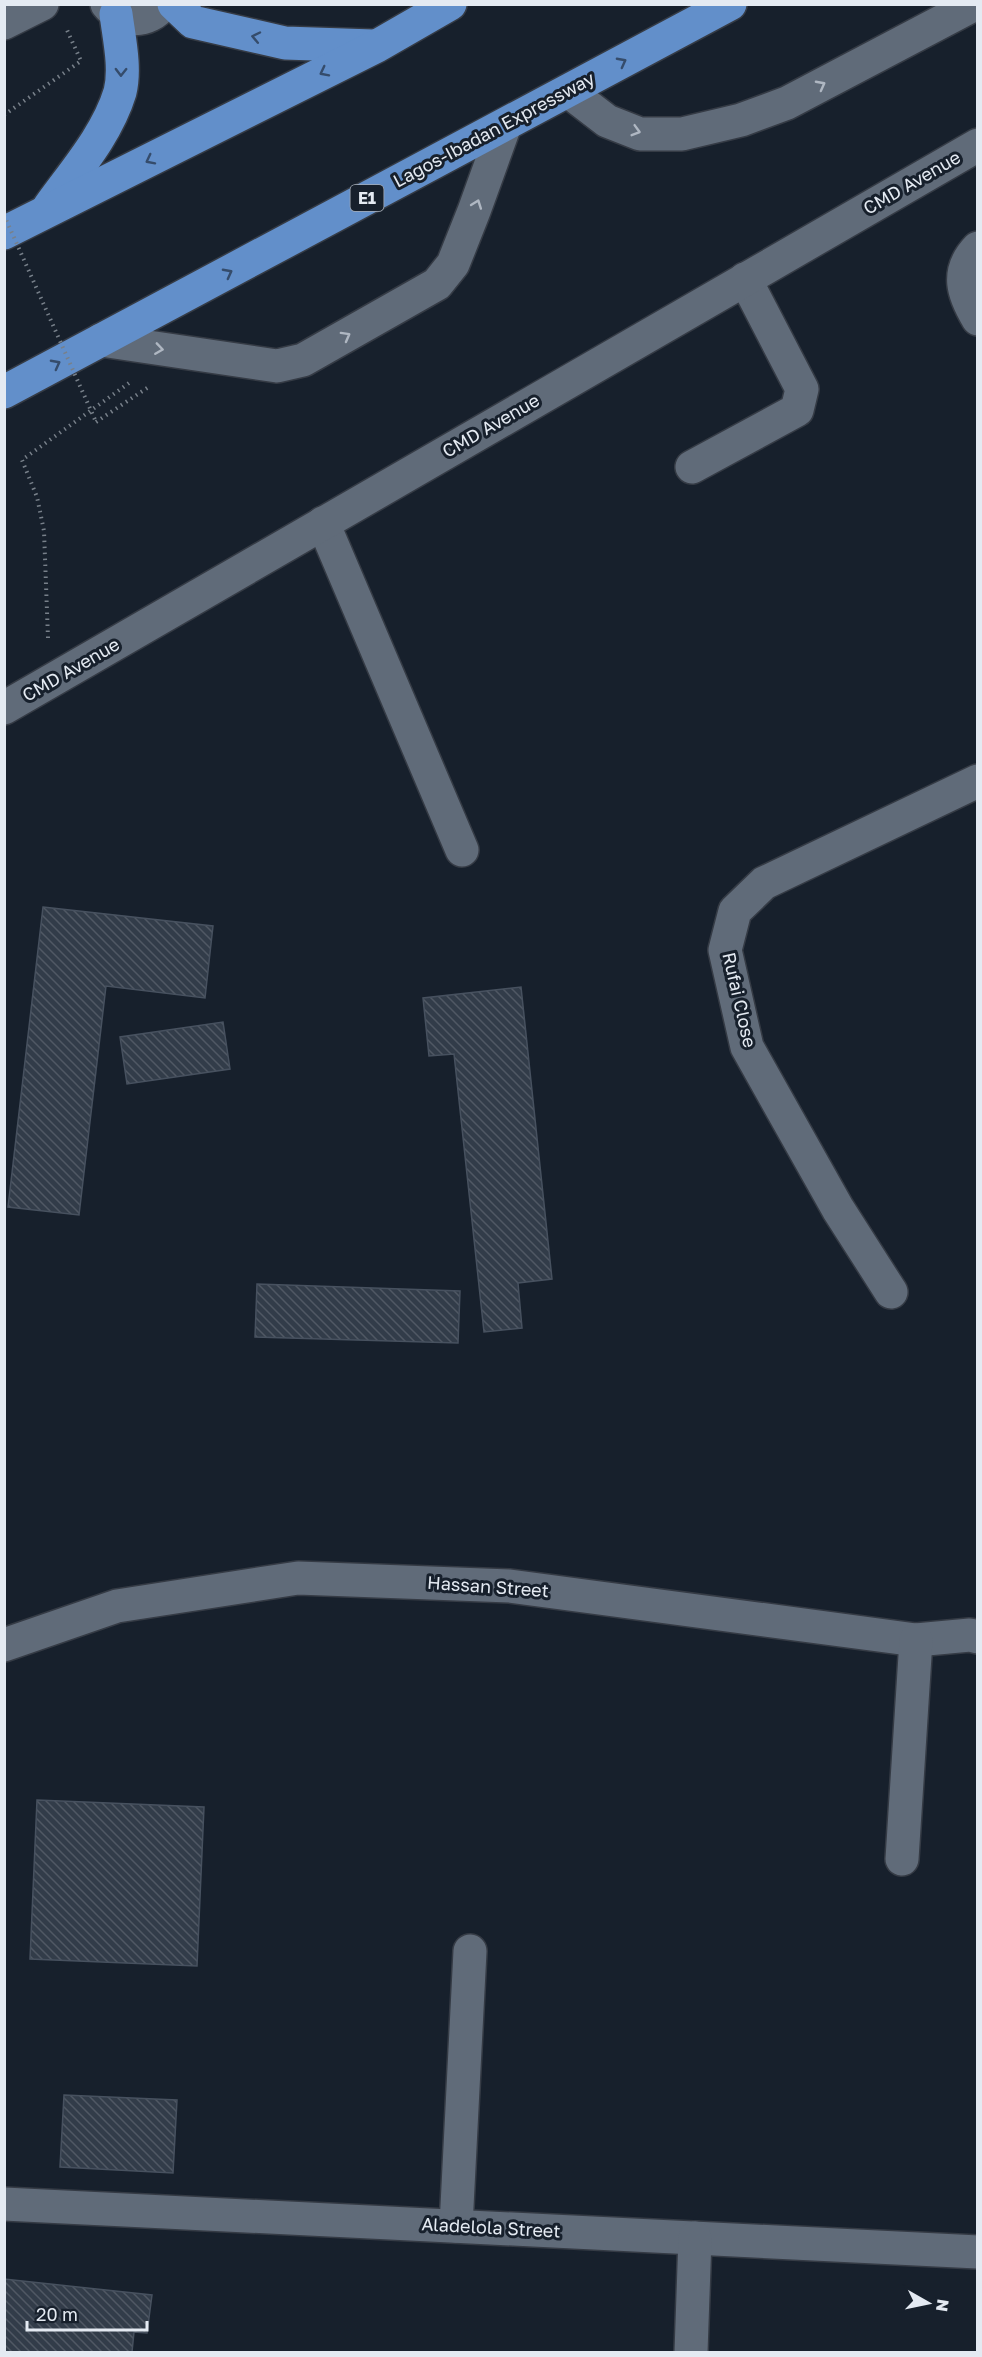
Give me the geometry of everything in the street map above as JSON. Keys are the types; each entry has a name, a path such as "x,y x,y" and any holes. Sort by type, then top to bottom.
{"highway":[{"path":"174,4 193,22 285,43 377,46 426,4"},
{"path":"4,233 377,46 450,4"},
{"name":"Lagos-Ibadan Expressway","path":"4,392 730,4"},
{"path":"45,212 96,142 120,92 122,69 112,9"}],"street":[{"path":"112,9 127,19 139,19 151,16 163,4"},
{"path":"568,91 607,120 640,134 682,134 741,120 788,103 975,4"},
{"path":"4,22 53,14"},
{"path":"101,340 277,366 303,360 437,284 453,264 505,124"},
{"name":"CMD Avenue","path":"4,708 978,145"},
{"path":"978,248 963,271 965,298 978,319"},
{"path":"692,467 797,410 802,389 745,279"},
{"path":"323,523 462,850"},
{"name":"Rufai Close","path":"891,1292 838,1209 747,1047 725,950 735,911 764,883 978,781"},
{"name":"Hassan Street","path":"4,1645 117,1606 298,1578 510,1586 916,1640 975,1632"},
{"path":"902,1859 916,1640"},
{"path":"456,2226 470,1951"},
{"name":"Aladelola Street","path":"4,2204 978,2252"},
{"path":"691,2352 695,2238"}],"path":[{"path":"4,115 81,62 53,14"},
{"path":"4,215 96,422 185,353"},
{"path":"49,684 44,531 37,497 22,460 185,353"}],"building":[{"path":"43,907 213,926 205,998 106,986 79,1215 8,1207"},
{"path":"521,987 552,1279 518,1283 522,1328 484,1332 454,1054 429,1056 423,998"},
{"path":"223,1022 230,1069 127,1084 120,1037"},
{"path":"257,1284 460,1291 458,1343 255,1337"},
{"path":"37,1800 204,1807 197,1966 30,1959"},
{"path":"64,2095 177,2100 173,2173 60,2167"},
{"path":"4,2279 152,2295 147,2333 134,2332 132,2352 4,2352"}]}
